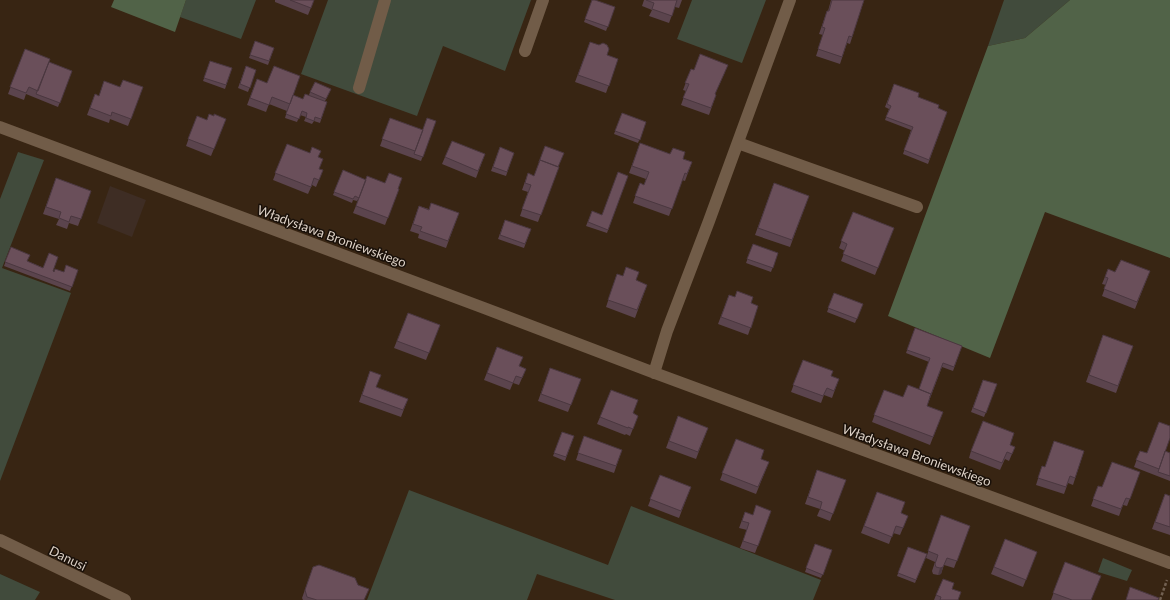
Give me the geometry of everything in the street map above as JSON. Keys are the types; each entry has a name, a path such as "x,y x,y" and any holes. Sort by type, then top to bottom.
{"street":[{"path":"359,88 385,0"},
{"path":"525,51 543,0"},
{"path":"654,373 667,331 790,0"},
{"name":"Władysława Broniewskiego","path":"0,128 484,308 654,373 1170,563"},
{"path":"738,143 917,207"},
{"name":"Danusi","path":"0,540 124,600"}],"path":[{"path":"1160,600 1168,578"}],"shaded area":[{"path":"110,186 146,200 132,237 97,223"}],"green space":[{"path":"114,0 186,0 175,32 111,7"},
{"path":"186,0 256,0 241,39 180,17"},
{"path":"328,0 531,0 505,71 443,46 417,116 301,74"},
{"path":"692,0 766,0 742,63 677,39"},
{"path":"1004,0 1070,0 1025,38 988,46"},
{"path":"1070,0 1170,0 1170,258 1045,212 990,358 888,316 988,46 1025,38"},
{"path":"18,152 44,160 2,268 71,293 0,481 0,199"},
{"path":"409,490 608,565 631,506 821,580 813,600 615,600 537,574 527,600 367,600"},
{"path":"1103,558 1132,570 1127,581 1098,572"},
{"path":"0,574 40,592 35,600 0,600"}],"building":[{"path":"290,0 314,0 311,8"},
{"path":"592,0 615,7 608,27 585,19"},
{"path":"646,0 677,0 672,16 652,9 654,3"},
{"path":"832,0 864,0 852,37 849,36 842,57 818,49 825,28 822,27"},
{"path":"255,41 274,48 269,61 250,55"},
{"path":"590,42 599,45 603,43 607,45 609,49 607,55 618,59 609,86 578,75"},
{"path":"25,49 50,59 38,91 29,87 26,93 10,87"},
{"path":"700,54 728,65 715,94 716,95 711,108 683,98 689,84 685,83 691,69 694,70"},
{"path":"210,61 232,68 226,85 204,78"},
{"path":"49,62 72,71 60,103 36,94"},
{"path":"246,66 256,70 250,88 240,84"},
{"path":"274,66 300,76 290,104 272,97 269,105 250,98 257,79 267,83"},
{"path":"123,80 143,87 131,119 112,112 111,116 90,108 95,94 99,96 104,81 120,87"},
{"path":"315,82 331,89 326,99 310,92"},
{"path":"894,84 919,93 918,97 939,105 938,108 947,112 929,160 904,150 913,127 886,117 891,106 887,104"},
{"path":"305,94 327,102 321,119 315,117 314,121 306,118 307,113 302,111 299,119 286,114 293,95 303,99"},
{"path":"622,113 646,122 640,140 615,131"},
{"path":"209,114 214,116 214,114 226,119 214,149 188,139 197,116 207,120"},
{"path":"390,118 423,130 415,151 382,139"},
{"path":"427,118 436,121 423,157 414,154"},
{"path":"452,141 485,154 478,171 445,157"},
{"path":"640,143 670,154 673,148 685,152 683,159 692,162 687,174 685,173 672,209 635,196 640,183 644,185 649,172 632,166"},
{"path":"287,144 310,153 312,147 321,151 318,157 323,159 319,169 323,170 319,180 314,178 311,187 275,173"},
{"path":"545,146 564,153 558,167 540,160 539,162"},
{"path":"500,147 514,153 507,172 493,167"},
{"path":"540,160 559,167 541,215 522,209 531,185 525,183 528,173 534,176"},
{"path":"343,170 366,180 359,198 355,196 353,199 334,192"},
{"path":"618,172 628,176 608,230 588,222 592,211 602,215"},
{"path":"389,173 402,178 388,218 356,206 367,176 385,183"},
{"path":"56,178 91,191 81,219 71,216 69,222 59,218 61,212 46,207"},
{"path":"774,183 809,196 792,240 758,228"},
{"path":"431,203 459,213 448,241 420,231 422,227 413,224 419,206 429,210"},
{"path":"853,212 894,228 878,268 843,254 847,244 841,241"},
{"path":"505,220 531,229 525,244 500,235"},
{"path":"753,244 778,253 773,268 747,259"},
{"path":"11,247 30,255 27,261 43,268 49,253 58,257 53,271 54,272 55,269 64,272 66,265 78,270 72,287 5,262"},
{"path":"1121,260 1150,271 1137,302 1104,289 1108,278 1105,277 1108,269 1115,272"},
{"path":"626,267 639,272 636,280 647,285 637,310 608,300 617,274 623,276"},
{"path":"737,291 753,297 751,303 758,306 751,328 721,317 729,295 735,297"},
{"path":"834,293 863,304 857,319 828,308"},
{"path":"408,313 440,325 429,353 397,341"},
{"path":"915,328 962,346 954,367 943,363 930,397 931,394 919,389 930,358 907,350"},
{"path":"1103,335 1133,346 1118,386 1089,375"},
{"path":"497,347 523,357 519,366 526,369 522,378 516,376 513,383 487,373"},
{"path":"803,360 833,371 831,376 839,379 834,391 827,388 823,396 793,385"},
{"path":"550,368 581,379 571,405 541,394"},
{"path":"370,371 381,375 376,387 408,399 403,410 362,395"},
{"path":"983,380 997,384 986,413 973,408"},
{"path":"908,385 931,394 927,406 943,412 933,437 874,415 884,390 903,397"},
{"path":"611,390 638,400 633,413 638,416 633,429 600,417"},
{"path":"678,416 708,428 698,452 669,441"},
{"path":"983,421 1014,433 1010,445 1015,447 1012,454 1007,452 1002,463 971,451"},
{"path":"1159,422 1170,426 1170,438 1159,469 1136,460 1140,451 1147,453"},
{"path":"562,432 574,436 566,457 554,453"},
{"path":"584,436 622,450 616,466 578,453"},
{"path":"736,439 764,450 761,459 769,462 758,487 722,473"},
{"path":"1054,441 1084,451 1075,478 1070,476 1066,487 1038,478 1042,466 1045,467"},
{"path":"1165,451 1170,453 1170,476 1158,472"},
{"path":"1112,462 1140,472 1130,499 1126,498 1121,509 1093,499 1098,486 1102,487"},
{"path":"817,470 846,480 833,514 820,509 822,502 808,497"},
{"path":"660,475 691,487 681,511 650,499"},
{"path":"877,492 905,502 901,513 908,516 903,528 896,526 892,537 864,526"},
{"path":"1165,494 1170,496 1170,527 1155,522"},
{"path":"756,505 771,511 758,546 743,541 749,523 742,521 745,512 753,515"},
{"path":"941,515 970,526 957,561 947,558 943,567 940,568 936,567 935,564 938,555 928,551"},
{"path":"1005,539 1037,552 1026,580 994,567"},
{"path":"815,544 832,550 823,575 806,568"},
{"path":"908,547 927,554 916,580 898,573"},
{"path":"1065,562 1101,576 1091,600 1072,600 1053,593"},
{"path":"319,565 355,578 358,585 369,589 364,600 317,600 307,597 305,590 313,567"},
{"path":"943,579 954,583 952,589 961,592 958,600 940,600 941,597 936,595"},
{"path":"1130,587 1159,598 1158,600 1126,600"}]}
